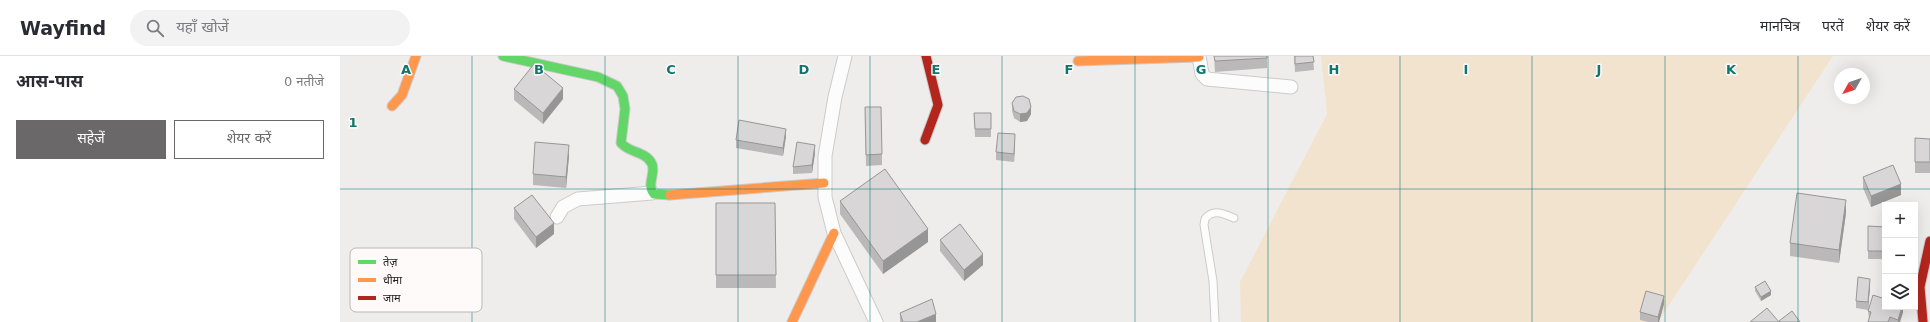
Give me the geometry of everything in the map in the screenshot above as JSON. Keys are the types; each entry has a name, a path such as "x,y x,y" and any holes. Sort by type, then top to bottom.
{"street":[{"path":"392,106 404,93 409,82 411,66 416,56"},
{"path":"503,56 598,77 617,86 621,91 624,102 621,142 624,147 644,154 649,160 653,169 650,185 652,193"},
{"path":"845,56 825,156 824,183 834,233 876,322"},
{"path":"925,140 938,105 926,56"},
{"path":"1078,61 1199,57 1202,74 1207,79 1291,87"},
{"path":"556,217 563,207 578,199 652,193 665,195 824,183"},
{"path":"792,322 834,233"},
{"path":"1923,322 1920,287 1930,241"}],"lane":[{"path":"1215,322 1213,281 1204,225 1205,219 1212,213 1218,212 1234,218"}],"shaded area":[{"path":"1321,56 1833,56 1658,322 1241,322 1240,282 1327,114"}],"building":[{"path":"1214,56 1267,56 1267,58 1215,61"},
{"path":"1295,56 1313,56 1314,62 1295,64"},
{"path":"534,64 563,88 543,113 514,89"},
{"path":"1023,96 1029,99 1031,107 1027,113 1020,114 1014,111 1012,103 1016,97"},
{"path":"865,107 881,107 882,154 866,155"},
{"path":"974,113 991,113 991,129 975,129"},
{"path":"739,120 786,129 783,148 736,140"},
{"path":"998,133 1015,134 1014,154 996,152"},
{"path":"1915,138 1930,139 1930,162 1915,162"},
{"path":"535,142 569,145 566,177 533,174"},
{"path":"797,142 815,145 812,165 793,167"},
{"path":"1893,165 1901,184 1871,196 1863,177"},
{"path":"885,169 928,229 883,261 840,201"},
{"path":"1797,193 1846,200 1839,250 1790,243"},
{"path":"532,195 554,223 536,237 514,208"},
{"path":"716,203 775,203 776,275 716,275"},
{"path":"960,224 983,254 964,270 940,240"},
{"path":"1868,226 1882,227 1882,251 1868,251"},
{"path":"1858,277 1870,279 1868,302 1856,301"},
{"path":"1765,281 1771,291 1761,297 1755,287"},
{"path":"1646,291 1664,296 1658,317 1640,312"},
{"path":"1873,295 1882,298 1882,310 1901,310 1898,320 1890,317 1888,322 1868,322 1871,312 1868,311"},
{"path":"932,299 936,314 917,322 903,322 900,313"},
{"path":"1767,308 1779,322 1750,322"},
{"path":"1792,311 1800,322 1779,321"}],"traffic: fast":[{"path":"503,56 598,77 617,86 623,96 625,109 621,143 628,149 642,154 652,164 653,172 651,186 654,194 670,195"}],"traffic: slow":[{"path":"392,106 402,95 416,56"},
{"path":"1078,61 1199,57"},
{"path":"670,195 824,183"},
{"path":"792,322 834,233"}],"traffic: jam":[{"path":"925,140 938,105 926,56"},
{"path":"1923,322 1920,287 1930,241"}]}
